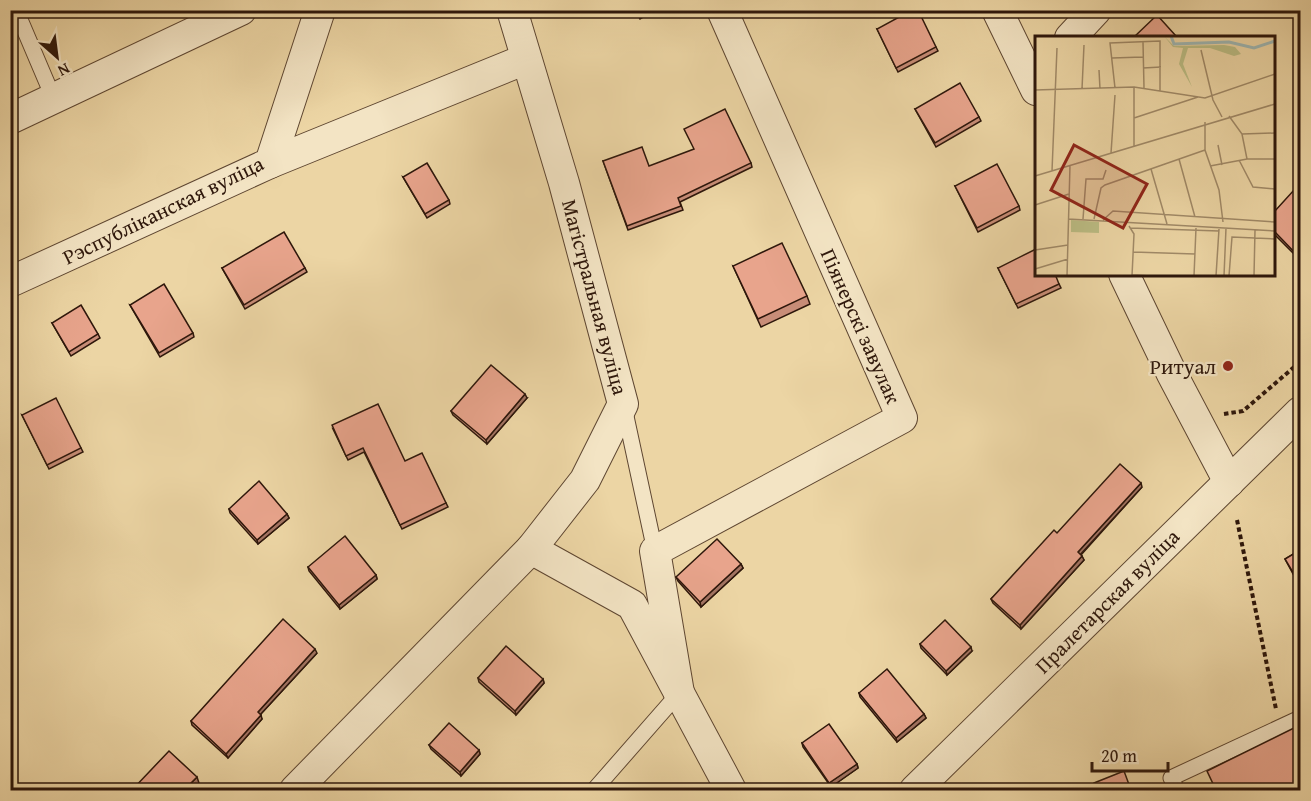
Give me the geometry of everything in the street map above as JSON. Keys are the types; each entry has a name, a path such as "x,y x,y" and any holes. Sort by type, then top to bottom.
{"street":[{"path":"10,119 241,10"},
{"name":"Рэспубліканская вуліца","path":"10,282 270,163 320,10"},
{"name":"Магістральная вуліца","path":"295,790 531,549 585,480 623,404 564,183 512,10"},
{"name":"Піянерскі завулак","path":"655,551 902,418 722,10"},
{"path":"997,10 1035,79"},
{"path":"1072,36 1096,10"},
{"path":"270,163 526,59"},
{"path":"1125,276 1172,374 1229,482"},
{"name":"Пралетарская вуліца","path":"915,790 1300,412"},
{"path":"531,549 632,605 731,790"},
{"path":"655,551 679,693"}],"lane":[{"path":"15,10 53,97"},
{"path":"623,404 655,551"},
{"path":"594,790 679,693"},
{"path":"1177,790 1171,778 1300,718"}],"path":[{"path":"1219,415 1242,411 1300,363"},
{"path":"1237,520 1280,727"}],"building":[{"path":"636,10 646,10 638,15"},
{"path":"912,10 918,10 936,47 896,68 877,29"},
{"path":"1157,15 1176,36 1135,36"},
{"path":"960,83 979,117 935,143 915,109"},
{"path":"725,109 751,163 678,198 681,206 627,226 603,161 642,147 649,166 694,149 684,129"},
{"path":"427,163 449,200 425,214 403,177"},
{"path":"997,164 1019,206 977,228 955,186"},
{"path":"1294,190 1300,196 1300,258 1275,232 1275,211"},
{"path":"284,232 305,268 244,305 222,268"},
{"path":"782,243 807,296 758,319 733,266"},
{"path":"1035,250 1035,276 1056,276 1059,284 1016,304 998,268"},
{"path":"164,284 193,333 159,353 130,305"},
{"path":"81,305 98,334 69,352 52,323"},
{"path":"491,365 525,394 486,440 451,411"},
{"path":"56,398 81,448 47,465 22,415"},
{"path":"378,404 405,461 422,453 446,503 400,525 363,448 346,456 332,425"},
{"path":"1120,464 1141,483 1078,552 1082,556 1020,625 991,599 1054,530 1057,533"},
{"path":"259,481 287,514 257,540 229,509"},
{"path":"345,536 376,575 339,605 308,567"},
{"path":"717,539 741,564 700,602 676,577"},
{"path":"1300,550 1300,579 1298,581 1285,559"},
{"path":"283,619 315,649 258,712 261,715 226,754 191,721"},
{"path":"945,620 971,647 946,671 920,644"},
{"path":"506,646 543,679 515,711 478,678"},
{"path":"887,669 924,714 896,738 859,693"},
{"path":"449,723 479,750 460,772 429,745"},
{"path":"829,724 857,764 829,783 802,743"},
{"path":"1300,725 1300,790 1216,790 1207,771"},
{"path":"169,751 197,777 184,790 132,790"},
{"path":"1124,771 1131,790 1097,790 1094,783"}],"place":[{"name":"Ритуал","path":"1228,366"}]}
